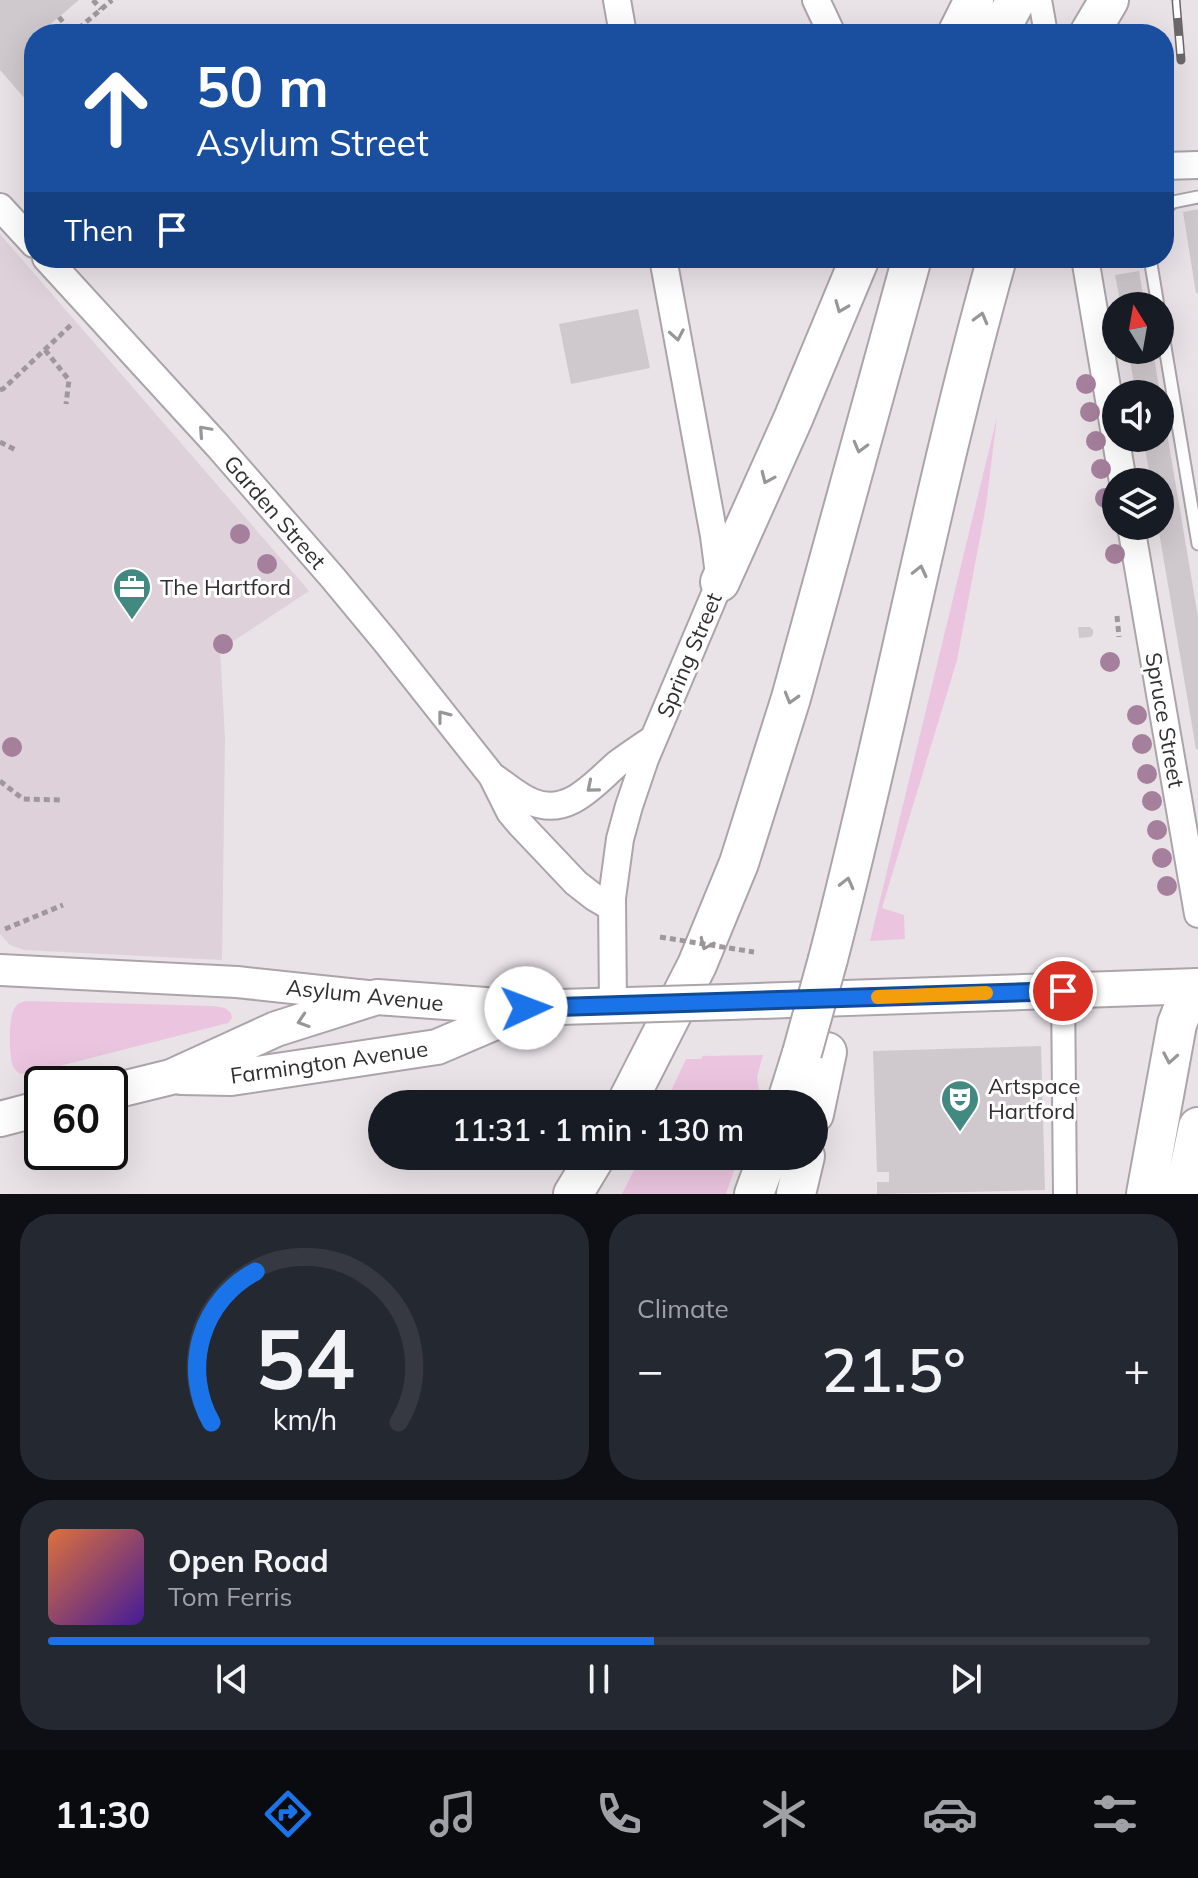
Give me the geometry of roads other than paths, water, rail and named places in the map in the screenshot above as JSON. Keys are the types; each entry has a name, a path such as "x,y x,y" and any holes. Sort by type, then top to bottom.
{"highway":[{"path":"962,24 974,0"},
{"path":"1003,24 1016,0"},
{"path":"1095,24 1109,0"},
{"path":"720,582 821,356 856,268"},
{"path":"633,1090 697,965 742,855 795,683 909,268"},
{"path":"794,1090 814,1052 829,1011 828,959 950,441 994,268"},
{"path":"1146,1194 1177,1024 1186,1001 1198,987"},
{"path":"814,1052 814,1090"},
{"path":"1184,1194 1198,1127"},
{"path":"573,1194 588,1170"},
{"path":"754,1194 763,1170"},
{"path":"796,1194 802,1170"}],"main road":[{"name":"Asylum Avenue","path":"0,970 228,982 526,1008 1198,987"},
{"name":"Farmington Avenue","path":"128,1088 171,1077 276,1029 377,997"},
{"name":"Farmington Avenue","path":"171,1077 231,1078 437,1047 526,1008"},
{"path":"0,1119 24,1113"}],"street":[{"path":"617,0 621,24"},
{"path":"816,0 827,24"},
{"path":"1040,0 1044,24"},
{"path":"1174,166 1198,165"},
{"path":"0,207 24,233"},
{"name":"Garden Street","path":"55,268 218,446 394,652 492,776 510,812 554,862 584,890 611,907"},
{"name":"Spring Street","path":"611,907 624,821 653,739 720,582 665,268"},
{"path":"1087,268 1121,468"},
{"name":"Spruce Street","path":"1134,540 1192,844 1198,914"},
{"name":"Garden Street","path":"492,776 532,802 560,804 587,792 618,764 653,739"},
{"path":"611,907 620,1006"},
{"path":"1063,991 1065,1194"}],"lane":[{"path":"1174,204 1198,197"},
{"path":"1090,286 1097,268"},
{"path":"1152,268 1156,292"},
{"path":"1168,364 1198,544"}],"railway":[{"path":"1176,0 1181,60"}],"place":[{"name":"The Hartford","path":"132,621"},
{"name":"Artspace Hartford","path":"960,1133"}]}
